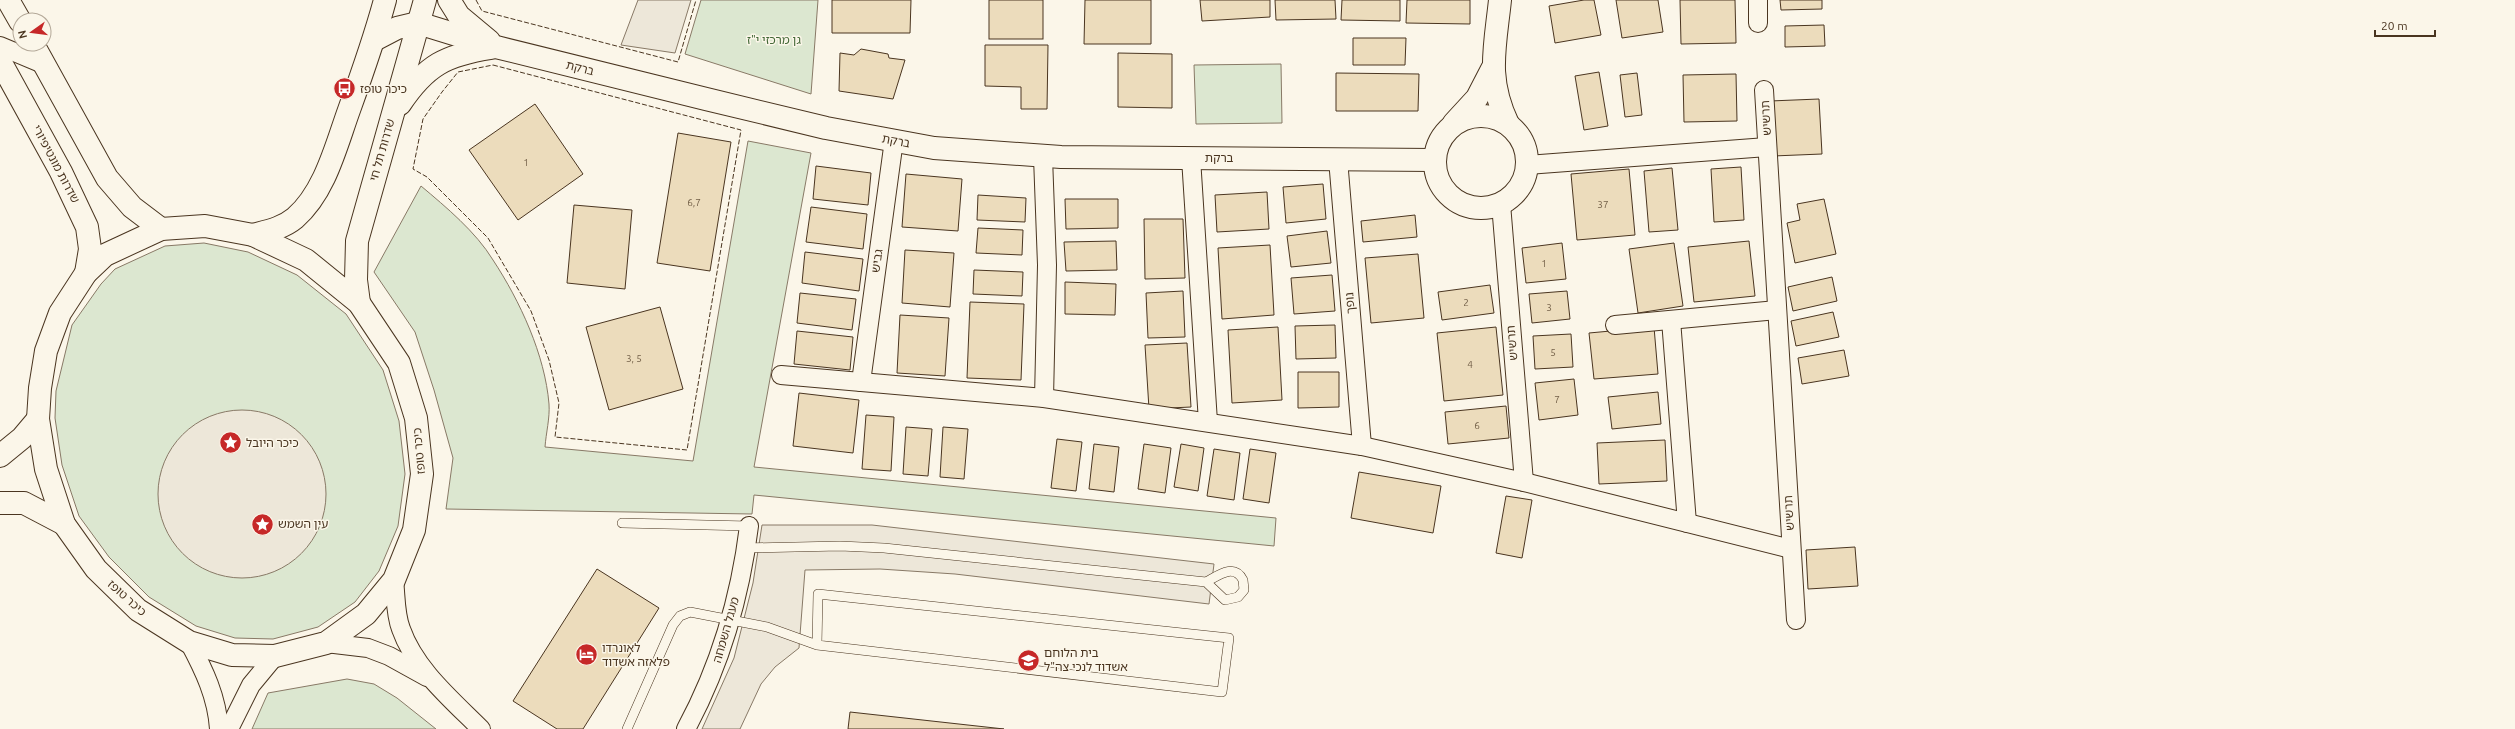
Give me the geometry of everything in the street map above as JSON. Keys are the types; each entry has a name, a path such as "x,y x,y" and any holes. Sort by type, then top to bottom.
{"street":[{"path":"8,0 15,12"},
{"path":"253,235 282,227 292,220 318,190 333,156 374,40 385,0"},
{"name":"שדרות תל חי","path":"359,303 356,280 357,241 391,116 425,0"},
{"path":"449,0 459,16 496,47"},
{"path":"1500,0 1492,69 1500,106 1508,124"},
{"path":"1758,0 1758,23"},
{"path":"374,40 397,28 418,23"},
{"name":"ברקת","path":"418,23 496,47 826,128 934,148 1044,157 1434,160"},
{"path":"0,46 43,64"},
{"path":"391,116 412,86 438,64 452,55 496,47"},
{"path":"36,52 107,178 132,207 161,230"},
{"name":"שדרות מונטיפיורי","path":"0,61 61,172 87,227 90,249 86,273"},
{"path":"1453,124 1466,118 1481,115 1495,118 1508,124 1519,135 1526,150 1527,165 1520,188 1501,204 1486,209 1470,208 1455,201 1444,190 1437,176 1434,160 1437,147 1443,134 1477,98 1492,69"},
{"name":"תרשיש","path":"1764,90 1796,620"},
{"name":"גביש","path":"861,382 894,140"},
{"name":"תרשיש","path":"1527,165 1767,147"},
{"path":"1044,157 1047,265 1044,398"},
{"path":"1191,158 1208,422"},
{"name":"נופך","path":"1338,159 1362,446"},
{"name":"תרשיש","path":"1501,204 1524,482"},
{"name":"כיכר טופז","path":"205,226 253,235 306,260 359,303 399,363 416,418 421,481 414,530 394,580 366,614 326,643 275,656 232,655 190,642 138,610 96,569 64,524 46,469 38,419 46,351 60,313 86,273 105,255 161,230 205,226"},
{"path":"1615,325 1777,310"},
{"path":"1671,320 1687,523"},
{"path":"781,375 1044,398 1362,446"},
{"path":"0,456 22,438 38,419"},
{"name":"תרשיש","path":"1362,446 1423,458 1524,482 1791,549"},
{"path":"0,503 24,503 64,524"},
{"name":"מעגל השמחה","path":"686,729 704,696 725,645 746,548 749,526"},
{"path":"394,580 400,628 409,648 432,680 480,729"},
{"path":"190,642 204,670 212,691 219,729"},
{"path":"326,643 368,648 389,656 432,680"},
{"path":"230,729 251,685 275,656"}],"lane":[{"path":"622,523 749,526"},
{"path":"746,548 840,546 884,548 1206,582"},
{"path":"628,729 673,625 680,616 690,612 767,627 817,645 1222,692 1229,638 818,594 817,645"}],"green space":[{"name":"גן מרכזי י\"ז","path":"701,0 818,0 811,94 685,54"},
{"path":"1281,64 1282,123 1196,124 1194,65"},
{"path":"748,141 811,153 754,467 1276,518 1274,546 754,495 752,514 446,509 453,458 434,390 415,332 374,272 421,186 460,220 478,240 503,276 522,311 537,348 547,385 549,409 545,447 693,461"},
{"name":"כיכר היובל","path":"204,243 248,252 297,275 346,314 383,370 399,421 405,474 398,526 379,571 355,602 318,627 273,639 235,638 196,626 149,597 109,557 79,516 62,465 55,418 56,391 72,325 101,284 115,269 165,246"},
{"path":"347,679 374,684 397,698 436,729 252,729 268,693"}],"shaded area":[{"path":"638,0 691,0 675,53 621,45"},
{"path":"242,410 266,414 281,420 295,429 307,441 316,455 322,470 326,494 322,518 316,533 307,547 295,559 281,568 266,574 242,578 218,574 203,568 189,559 177,547 168,533 162,518 158,494 162,470 168,455 177,441 189,429 203,420 218,414"},
{"path":"762,525 872,525 1214,564 1209,604 955,574 880,569 805,570 799,648 775,667 761,684 740,729 702,729 734,658 753,583"}],"building":[{"path":"832,0 911,0 910,33 832,33"},
{"path":"989,0 1043,0 1043,39 989,39"},
{"path":"1085,0 1151,0 1151,44 1084,44"},
{"path":"1200,0 1270,0 1270,17 1202,21"},
{"path":"1275,0 1335,0 1336,19 1276,20"},
{"path":"1342,0 1400,0 1400,21 1341,20"},
{"path":"1407,0 1470,0 1470,24 1406,23"},
{"path":"1584,0 1594,0 1601,35 1555,43 1549,6"},
{"path":"1616,0 1658,0 1663,32 1622,38"},
{"path":"1680,0 1735,0 1736,43 1681,44"},
{"path":"1780,0 1822,0 1822,9 1781,10"},
{"path":"1824,25 1825,46 1785,47 1785,26"},
{"path":"1353,38 1406,38 1405,65 1353,65"},
{"path":"985,45 1048,45 1047,109 1021,109 1021,87 985,86"},
{"path":"861,49 888,54 889,58 905,60 893,99 839,91 840,53 854,55"},
{"path":"1118,53 1172,54 1172,108 1118,107"},
{"path":"1599,72 1608,126 1584,130 1575,76"},
{"path":"1336,73 1419,74 1418,111 1336,111"},
{"path":"1637,73 1642,115 1625,117 1620,75"},
{"path":"1736,74 1737,121 1684,122 1683,75"},
{"path":"1819,99 1822,154 1773,156 1770,101"},
{"path":"535,104 583,174 518,220 469,150"},
{"path":"678,133 731,142 710,271 657,263"},
{"path":"816,166 871,173 868,205 813,199"},
{"path":"1741,167 1744,220 1714,222 1711,169"},
{"path":"1672,168 1678,230 1649,232 1644,171"},
{"path":"1629,169 1635,235 1577,240 1571,174"},
{"path":"906,174 962,179 958,231 902,227"},
{"path":"1323,184 1326,219 1286,223 1283,187"},
{"path":"1267,192 1269,229 1217,232 1215,195"},
{"path":"978,195 1026,198 1025,222 977,220"},
{"path":"1065,199 1118,199 1118,228 1066,229"},
{"path":"1824,199 1836,254 1795,263 1787,223 1800,220 1797,204"},
{"path":"574,205 632,210 625,289 567,283"},
{"path":"811,207 867,214 863,249 806,242"},
{"path":"1415,215 1417,237 1363,242 1361,221"},
{"path":"1144,219 1183,219 1185,278 1145,279"},
{"path":"978,228 1023,230 1022,255 976,253"},
{"path":"1327,231 1331,263 1291,267 1287,236"},
{"path":"1116,241 1117,270 1066,271 1064,242"},
{"path":"1749,241 1755,296 1694,302 1688,247"},
{"path":"1562,243 1566,279 1526,283 1522,248"},
{"path":"1674,243 1683,306 1638,313 1629,249"},
{"path":"1270,245 1274,315 1222,319 1218,248"},
{"path":"905,250 954,253 950,307 902,303"},
{"path":"805,252 863,259 859,291 802,283"},
{"path":"1418,254 1424,318 1371,323 1365,258"},
{"path":"974,270 1023,272 1022,296 973,294"},
{"path":"1332,275 1335,311 1294,314 1291,278"},
{"path":"1832,277 1837,301 1793,311 1788,287"},
{"path":"1065,282 1116,284 1115,315 1065,314"},
{"path":"1490,285 1494,313 1442,320 1438,292"},
{"path":"1183,291 1185,337 1148,338 1146,293"},
{"path":"1567,291 1570,319 1532,323 1529,294"},
{"path":"800,293 856,299 852,330 797,323"},
{"path":"970,302 1024,304 1021,380 967,378"},
{"path":"660,307 683,389 609,410 586,327"},
{"path":"1833,312 1839,337 1796,346 1791,321"},
{"path":"900,315 949,318 945,376 897,373"},
{"path":"1335,325 1336,358 1296,359 1295,326"},
{"path":"1278,327 1282,400 1232,403 1228,330"},
{"path":"1496,327 1503,395 1444,401 1437,333"},
{"path":"1654,327 1658,374 1594,379 1589,333"},
{"path":"797,331 853,337 850,370 794,364"},
{"path":"1571,334 1573,367 1535,369 1533,336"},
{"path":"1187,343 1191,407 1149,409 1145,345"},
{"path":"1844,350 1849,376 1802,384 1798,358"},
{"path":"1298,372 1339,372 1339,407 1298,408"},
{"path":"1574,379 1578,415 1539,420 1535,383"},
{"path":"1658,392 1661,424 1612,429 1608,397"},
{"path":"799,393 859,400 853,453 793,446"},
{"path":"1506,406 1509,438 1448,444 1445,412"},
{"path":"866,415 894,417 891,471 862,469"},
{"path":"906,427 932,429 928,476 903,474"},
{"path":"943,427 968,429 964,479 940,477"},
{"path":"1057,439 1082,442 1076,491 1051,488"},
{"path":"1665,440 1667,481 1599,484 1597,443"},
{"path":"1094,444 1119,447 1114,492 1089,489"},
{"path":"1144,444 1171,448 1165,493 1138,489"},
{"path":"1181,444 1204,448 1198,491 1174,487"},
{"path":"1214,449 1240,453 1234,500 1207,496"},
{"path":"1250,449 1276,453 1269,503 1243,499"},
{"path":"1359,472 1441,486 1433,533 1351,518"},
{"path":"1506,496 1532,500 1522,558 1496,553"},
{"path":"1855,547 1858,586 1808,589 1806,550"},
{"name":"לאונרדו פלאזה אשדוד","path":"597,569 659,608 583,729 557,729 513,701"},
{"path":"850,712 1004,729 848,729"}],"fence":[{"path":"476,0 482,11 678,62 696,0"},
{"path":"493,65 741,130 687,450 555,437 559,403 549,360 531,311 488,238 427,177 413,169 423,119 442,92 458,72 493,65"}],"place":[{"name":"כיכר טופז","path":"345,89"},
{"name":"כיכר היובל","path":"230,443"},
{"name":"עין השמש","path":"262,524"},
{"name":"לאונרדו פלאזה אשדוד","path":"586,655"},
{"name":"בית הלוחם אשדוד לנכי צה\"ל","path":"1029,660"}]}
